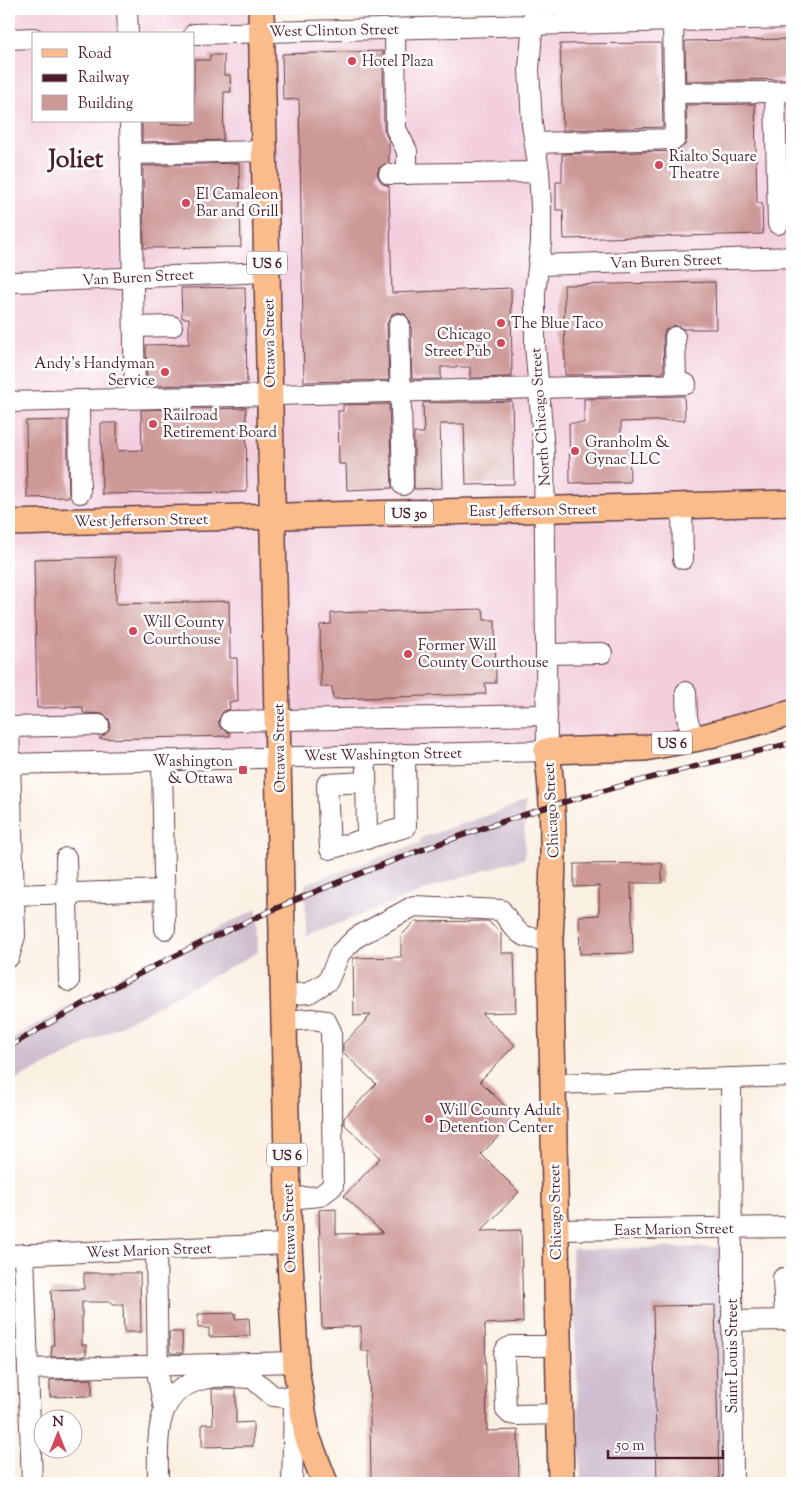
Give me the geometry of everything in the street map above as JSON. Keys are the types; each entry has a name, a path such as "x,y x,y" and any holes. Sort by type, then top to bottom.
{"main road":[{"name":"Ottawa Street","path":"262,20 289,1244 295,1365 307,1436 325,1483"},
{"name":"East Jefferson Street","path":"273,516 792,503"},
{"name":"West Jefferson Street","path":"9,523 273,516"},
{"name":"US 6","path":"547,751 645,748 694,739 792,713"},
{"name":"Chicago Street","path":"547,751 538,790 539,860 550,940 561,1483"}],"street":[{"path":"127,9 128,32"},
{"name":"West Clinton Street","path":"195,34 262,20 395,29 534,17 639,16 673,21 792,18"},
{"name":"North Chicago Street","path":"534,17 529,69 532,124 539,172 541,207 539,265 534,314 538,388 542,419 546,510 547,751"},
{"path":"535,143 675,139 673,21"},
{"path":"395,29 396,128 407,151 402,174 539,172"},
{"path":"9,39 32,38"},
{"path":"674,93 784,92 785,191 778,224"},
{"path":"130,122 135,398"},
{"path":"130,154 264,151"},
{"name":"Van Buren Street","path":"539,265 792,258"},
{"name":"Van Buren Street","path":"9,282 133,279 163,275 267,272"},
{"path":"398,324 403,485"},
{"path":"134,326 172,326"},
{"path":"9,402 681,384 675,337"},
{"path":"79,400 80,493"},
{"path":"682,506 683,559"},
{"path":"547,654 602,653"},
{"path":"686,692 687,718 694,739"},
{"path":"230,721 547,715"},
{"path":"10,955 15,936 12,885 9,726 99,725"},
{"name":"West Washington Street","path":"9,764 547,751"},
{"path":"366,782 327,784 330,850 406,827 405,754"},
{"path":"367,755 367,839"},
{"path":"162,760 165,928"},
{"path":"66,858 69,981"},
{"path":"12,885 67,894 164,890"},
{"path":"284,995 309,993 328,981 340,953 357,937 414,906 500,910 526,938 550,940"},
{"path":"284,1021 310,1019 326,1021 331,1031 333,1186 320,1196 288,1199"},
{"path":"553,1084 792,1076"},
{"name":"Saint Louis Street","path":"731,1078 733,1483"},
{"name":"East Marion Street","path":"555,1230 792,1227"},
{"name":"West Marion Street","path":"16,1254 289,1244"},
{"path":"156,1249 158,1365 164,1409"},
{"path":"16,1254 28,1369 32,1483"},
{"path":"731,1321 788,1320 783,1278 792,1278"},
{"path":"558,1346 512,1346 506,1349 504,1354 506,1410 516,1415 560,1414"},
{"path":"28,1369 158,1365 295,1365 292,1483"},
{"path":"158,1483 160,1419 167,1401 176,1391 190,1384 214,1377 252,1378 273,1396 295,1398"}],"shaded area":[{"path":"9,9 260,9 260,30 32,32 32,34 9,38"},
{"path":"535,9 792,9 535,24"},
{"path":"792,21 792,500 9,520 9,39 32,38 32,122 195,122 195,35"},
{"path":"792,504 792,711 645,745 9,760 9,525"},
{"path":"524,803 525,858 452,880 306,936 305,884 420,843 421,838"},
{"path":"257,909 258,952 45,1066 9,1083 9,1040 124,974"},
{"path":"724,1247 727,1483 581,1483 572,1249"}],"building":[{"path":"791,39 792,79 686,81 685,41"},
{"path":"661,43 663,127 563,130 560,44"},
{"path":"383,51 384,129 389,141 389,162 379,168 377,175 383,184 389,186 392,293 511,288 512,377 470,378 470,367 441,367 441,379 412,379 411,323 405,314 398,312 392,314 387,324 389,380 304,382 299,99 283,100 282,54"},
{"path":"210,55 224,55 224,75 230,75 231,92 224,92 223,140 142,142 142,122 194,124 195,60 210,60"},
{"name":"Rialto Square Theatre","path":"755,104 757,203 762,203 763,234 564,239 563,210 556,210 556,182 562,182 562,154 676,151 685,145 687,139 686,105"},
{"path":"239,163 241,247 144,248 143,166"},
{"path":"715,282 716,329 683,329 675,325 665,330 663,337 664,373 565,375 564,285"},
{"path":"245,287 247,384 147,386 146,345 189,344 189,318 182,318 181,288"},
{"path":"684,396 685,420 621,422 621,445 629,445 630,482 570,483 569,423 584,423 584,399"},
{"path":"512,401 514,484 466,485 464,424 440,424 442,488 414,489 414,433 424,433 423,403"},
{"path":"389,404 392,488 347,490 346,464 339,464 338,411 343,411 343,405"},
{"path":"246,408 247,492 102,494 101,423 117,423 117,451 142,450 141,410"},
{"path":"67,420 69,497 27,498 26,421"},
{"name":"Will County Courthouse","path":"115,557 116,604 229,601 230,658 237,658 238,702 229,702 230,709 223,711 218,721 220,728 230,733 230,736 99,739 109,731 111,725 109,719 104,714 83,713 83,707 37,708 34,559"},
{"name":"Former Will County Courthouse","path":"483,609 484,620 495,620 496,683 485,683 486,694 333,699 332,687 321,687 320,625 331,624 331,613"},
{"path":"662,863 662,883 631,883 633,953 580,954 579,916 599,915 599,886 574,887 574,864"},
{"path":"488,921 501,933 501,953 514,953 516,1012 481,1013 515,1045 480,1081 517,1118 481,1154 519,1192 481,1231 521,1230 523,1322 485,1324 487,1431 518,1430 519,1483 371,1483 369,1351 361,1351 361,1326 322,1328 319,1210 336,1209 336,1234 383,1233 344,1196 380,1158 344,1124 344,1118 376,1084 343,1052 343,1044 371,1015 354,1016 353,958 401,957 401,936 414,922"},
{"path":"84,1273 140,1273 141,1332 124,1332 123,1305 112,1305 112,1302 82,1302 82,1345 86,1345 86,1356 51,1357 52,1345 54,1345 51,1290 84,1289"},
{"path":"715,1305 719,1483 657,1483 653,1306"},
{"path":"235,1313 235,1319 249,1318 250,1336 209,1337 209,1328 198,1328 198,1314"},
{"path":"169,1332 182,1332 183,1353 170,1353"},
{"path":"92,1379 92,1396 50,1397 50,1380"},
{"path":"212,1389 236,1389 236,1423 253,1422 253,1446 202,1447 202,1424 213,1424"}],"railway":[{"path":"9,1047 132,977 260,916 392,861 526,814 592,794 792,743"}],"place":[{"name":"Hotel Plaza","path":"352,61"},
{"name":"Rialto Square Theatre","path":"659,165"},
{"name":"El Camaleon Bar and Grill","path":"186,203"},
{"name":"The Blue Taco","path":"501,323"},
{"name":"Chicago Street Pub","path":"501,343"},
{"name":"Andy's Handyman Service","path":"165,372"},
{"name":"Railroad Retirement Board","path":"153,424"},
{"name":"Granholm & Gynac LLC","path":"575,451"},
{"name":"Will County Courthouse","path":"133,631"},
{"name":"Former Will County Courthouse","path":"408,654"},
{"name":"Washington & Ottawa","path":"243,770"},
{"name":"Will County Adult Detention Center","path":"429,1119"}],"district":[{"name":"Joliet","path":"76,158"}]}
